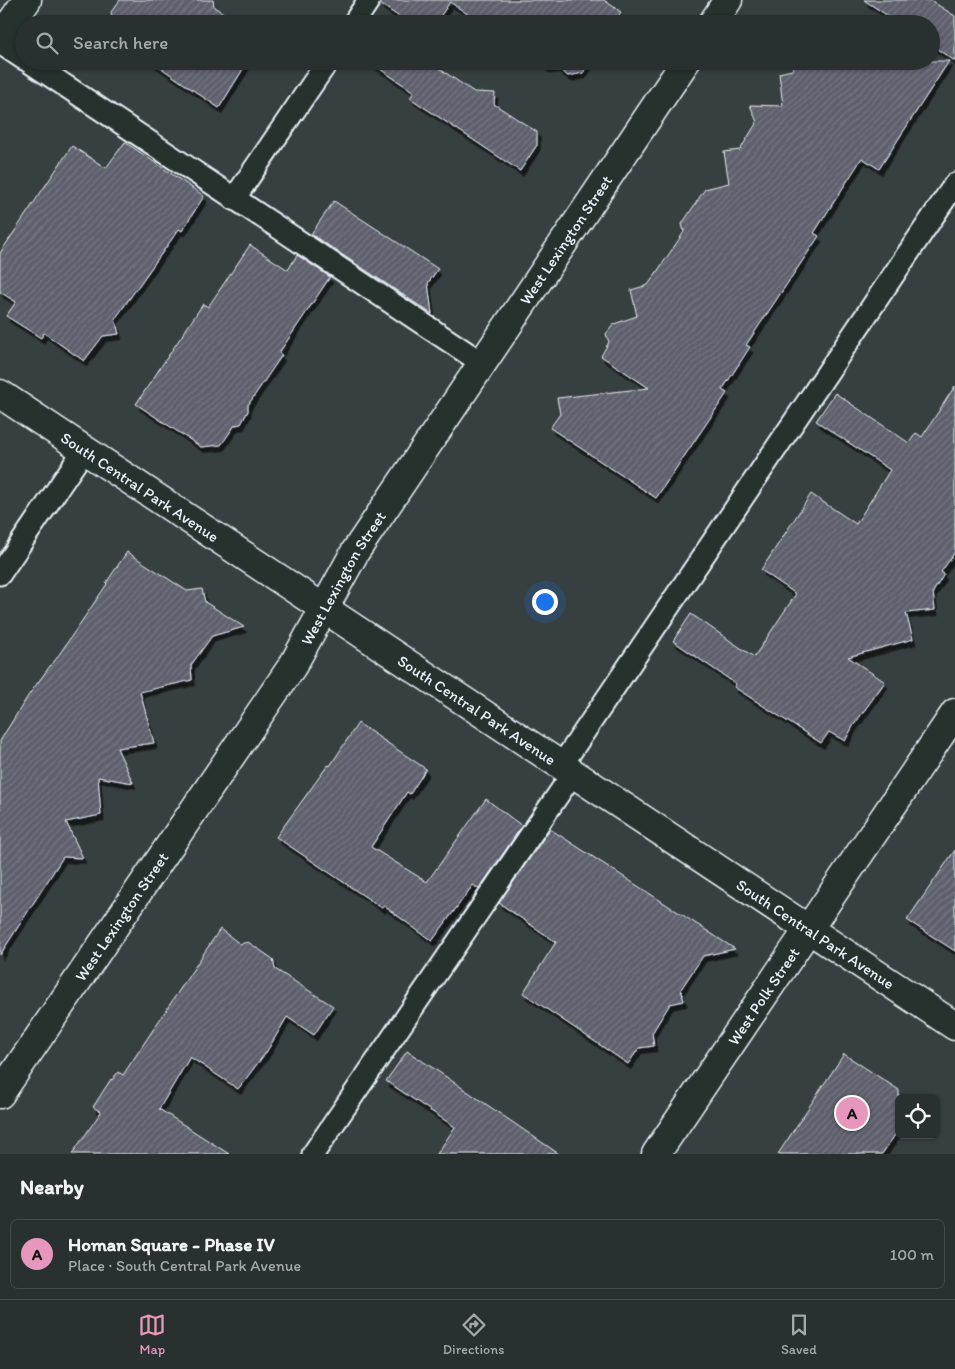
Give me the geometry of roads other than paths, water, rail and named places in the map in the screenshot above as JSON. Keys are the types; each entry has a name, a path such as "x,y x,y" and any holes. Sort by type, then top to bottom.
{"street":[{"path":"17,15 27,0"},
{"path":"718,15 728,0"},
{"path":"0,41 15,18"},
{"name":"West Lexington Street","path":"0,1094 293,665 355,552 680,70"},
{"name":"South Central Park Avenue","path":"0,394 955,1026"},
{"name":"West Polk Street","path":"656,1154 955,713"}],"lane":[{"path":"359,15 369,0"},
{"path":"0,41 15,52"},
{"path":"41,70 482,364"},
{"path":"234,199 322,70"},
{"path":"313,1154 955,184"},
{"path":"0,574 84,450"}],"place":[{"name":"Homan Square - Phase IV","path":"852,1113"}]}
